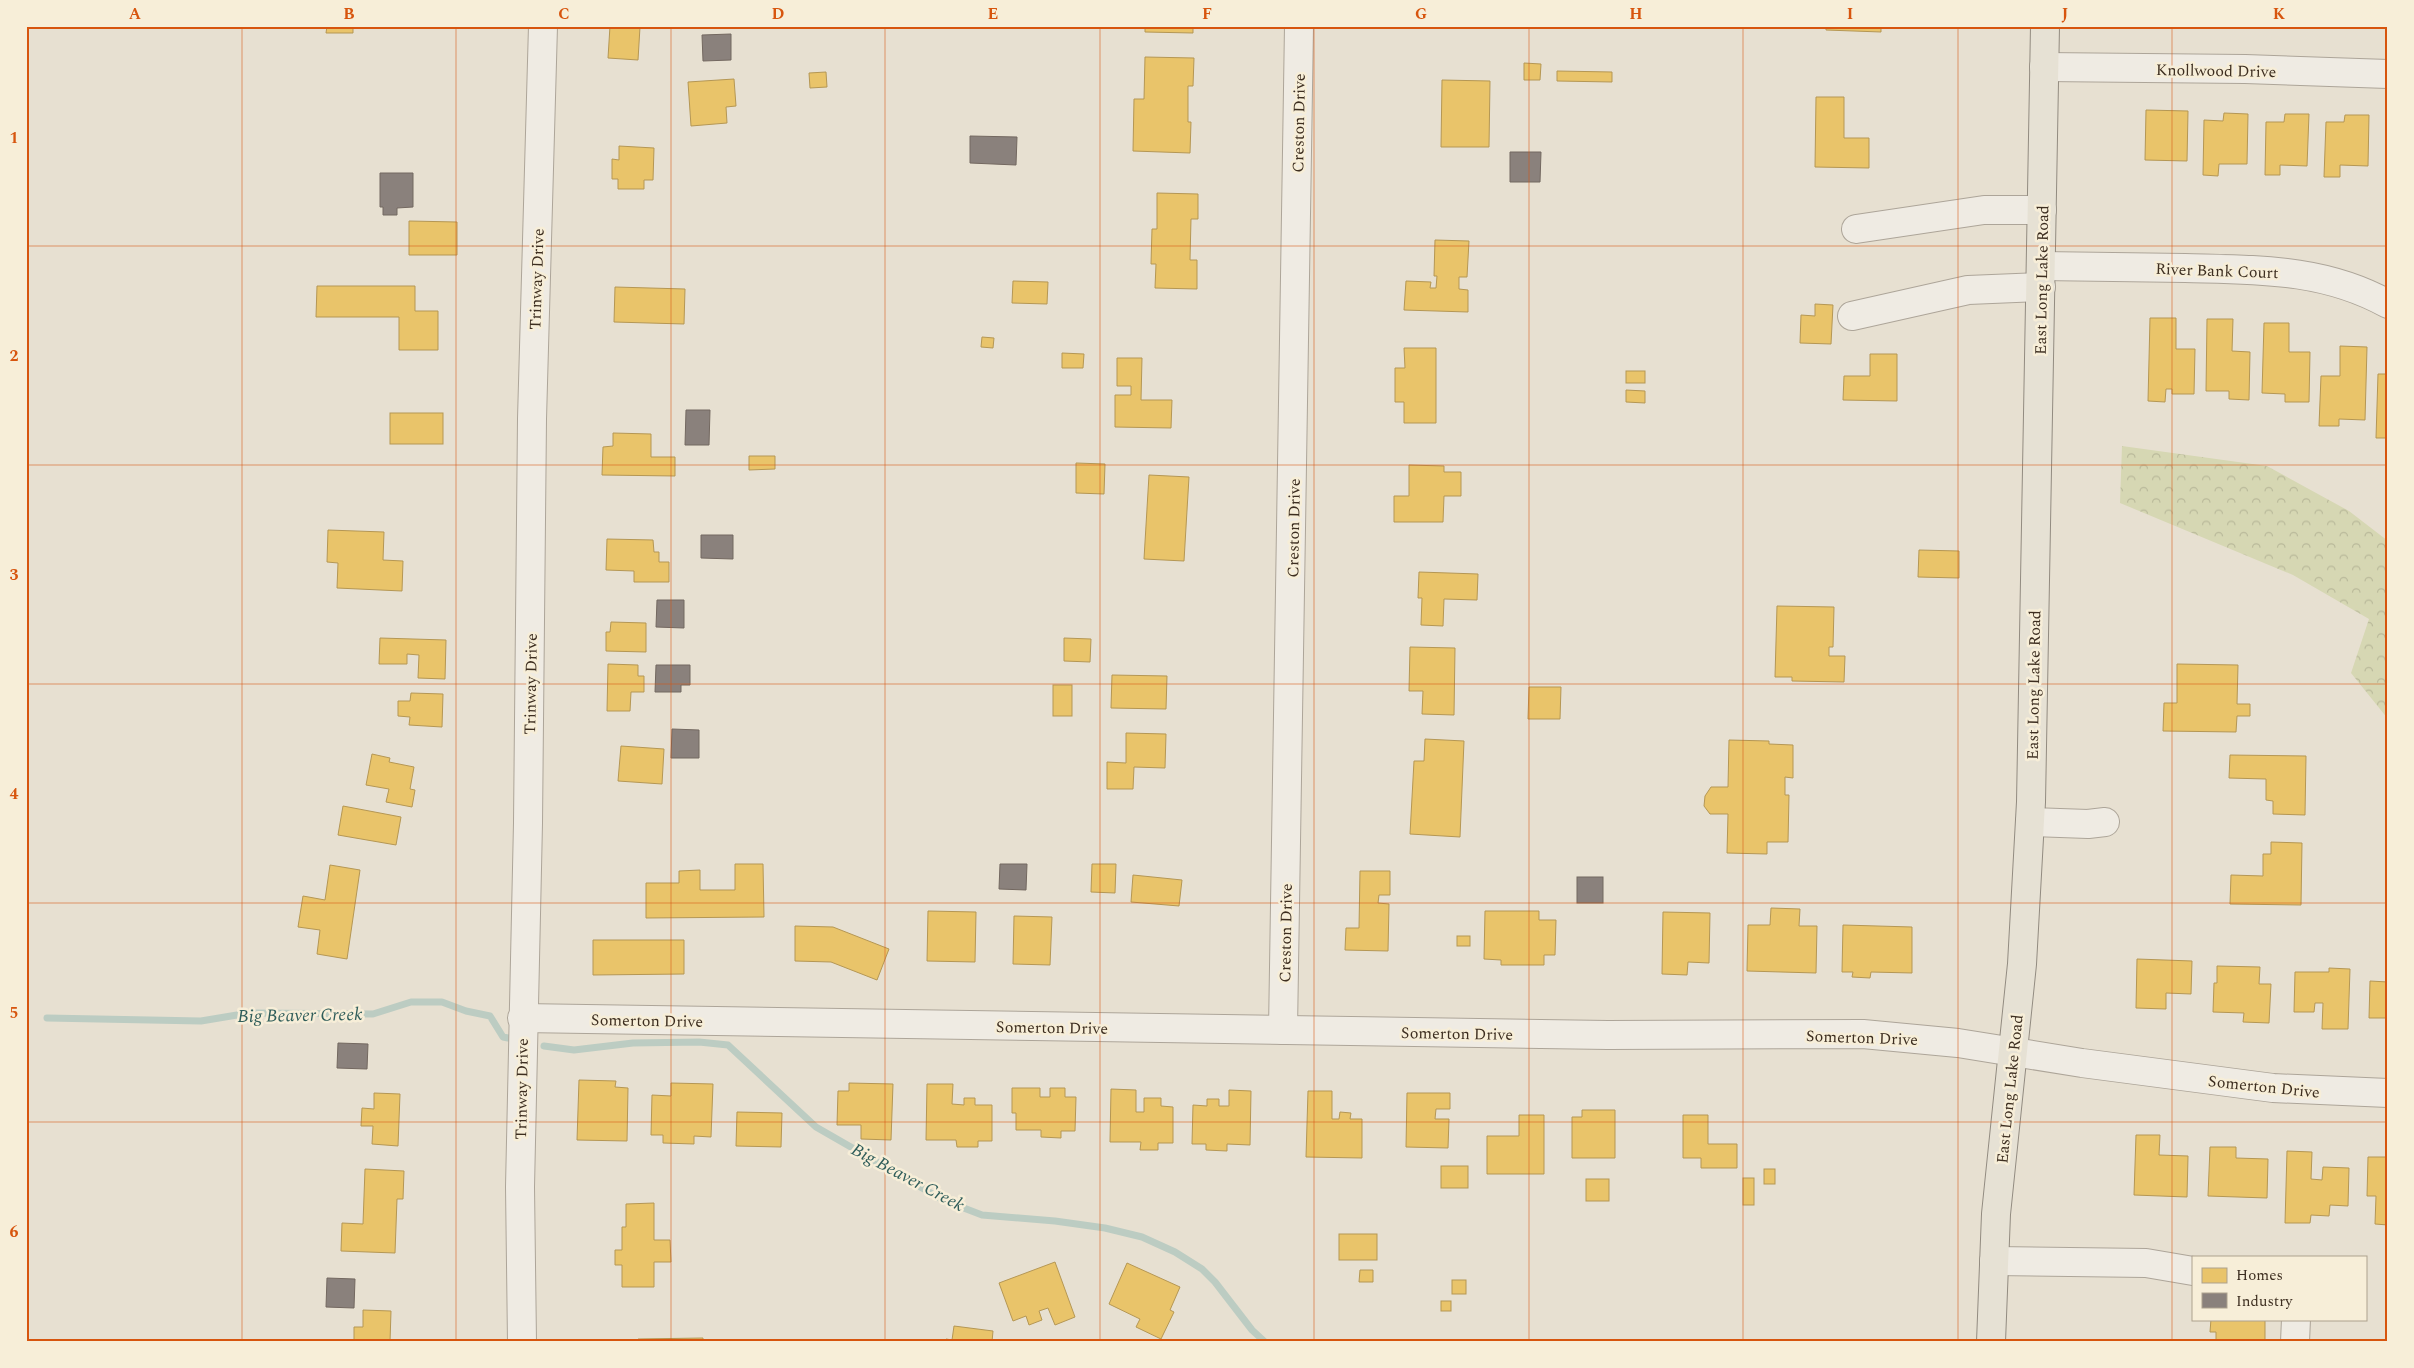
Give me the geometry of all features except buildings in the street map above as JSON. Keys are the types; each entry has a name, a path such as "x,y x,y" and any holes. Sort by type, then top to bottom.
{"main road":[{"name":"East Long Lake Road","path":"1991,1342 1994,1261 2012,1051 2022,964 2030,822 2045,26"}],"street":[{"name":"Trinway Drive","path":"522,1342 520,1187 522,1018 528,823 532,419 542,26"},
{"name":"Creston Drive","path":"1283,1030 1299,26"},
{"name":"Knollwood Drive","path":"2044,67 2388,74"},
{"path":"1856,229 1984,210 2042,210"},
{"name":"River Bank Court","path":"1852,316 1968,290 2041,277 2274,271 2307,274 2343,284 2388,304"},
{"path":"2030,822 2088,824 2105,822"},
{"name":"Somerton Drive","path":"522,1018 1608,1035 1863,1034 1958,1043 2082,1063 2273,1088 2388,1093"},
{"path":"1994,1261 2146,1263 2192,1271"},
{"path":"2295,1342 2296,1320"}],"green space":[{"path":"2122,446 2267,466 2349,511 2388,541 2388,719 2351,673 2369,619 2293,575 2120,503"}],"waterway":[{"name":"Big Beaver Creek","path":"47,1018 201,1021 249,1013 373,1014 411,1002 442,1002 466,1011 490,1016 503,1037 508,1038"},
{"name":"Big Beaver Creek","path":"544,1046 574,1050 633,1043 699,1042 728,1045 816,1127 943,1200 982,1215 1055,1221 1105,1228 1142,1237 1175,1252 1202,1269 1215,1282 1252,1330 1265,1342"}]}
